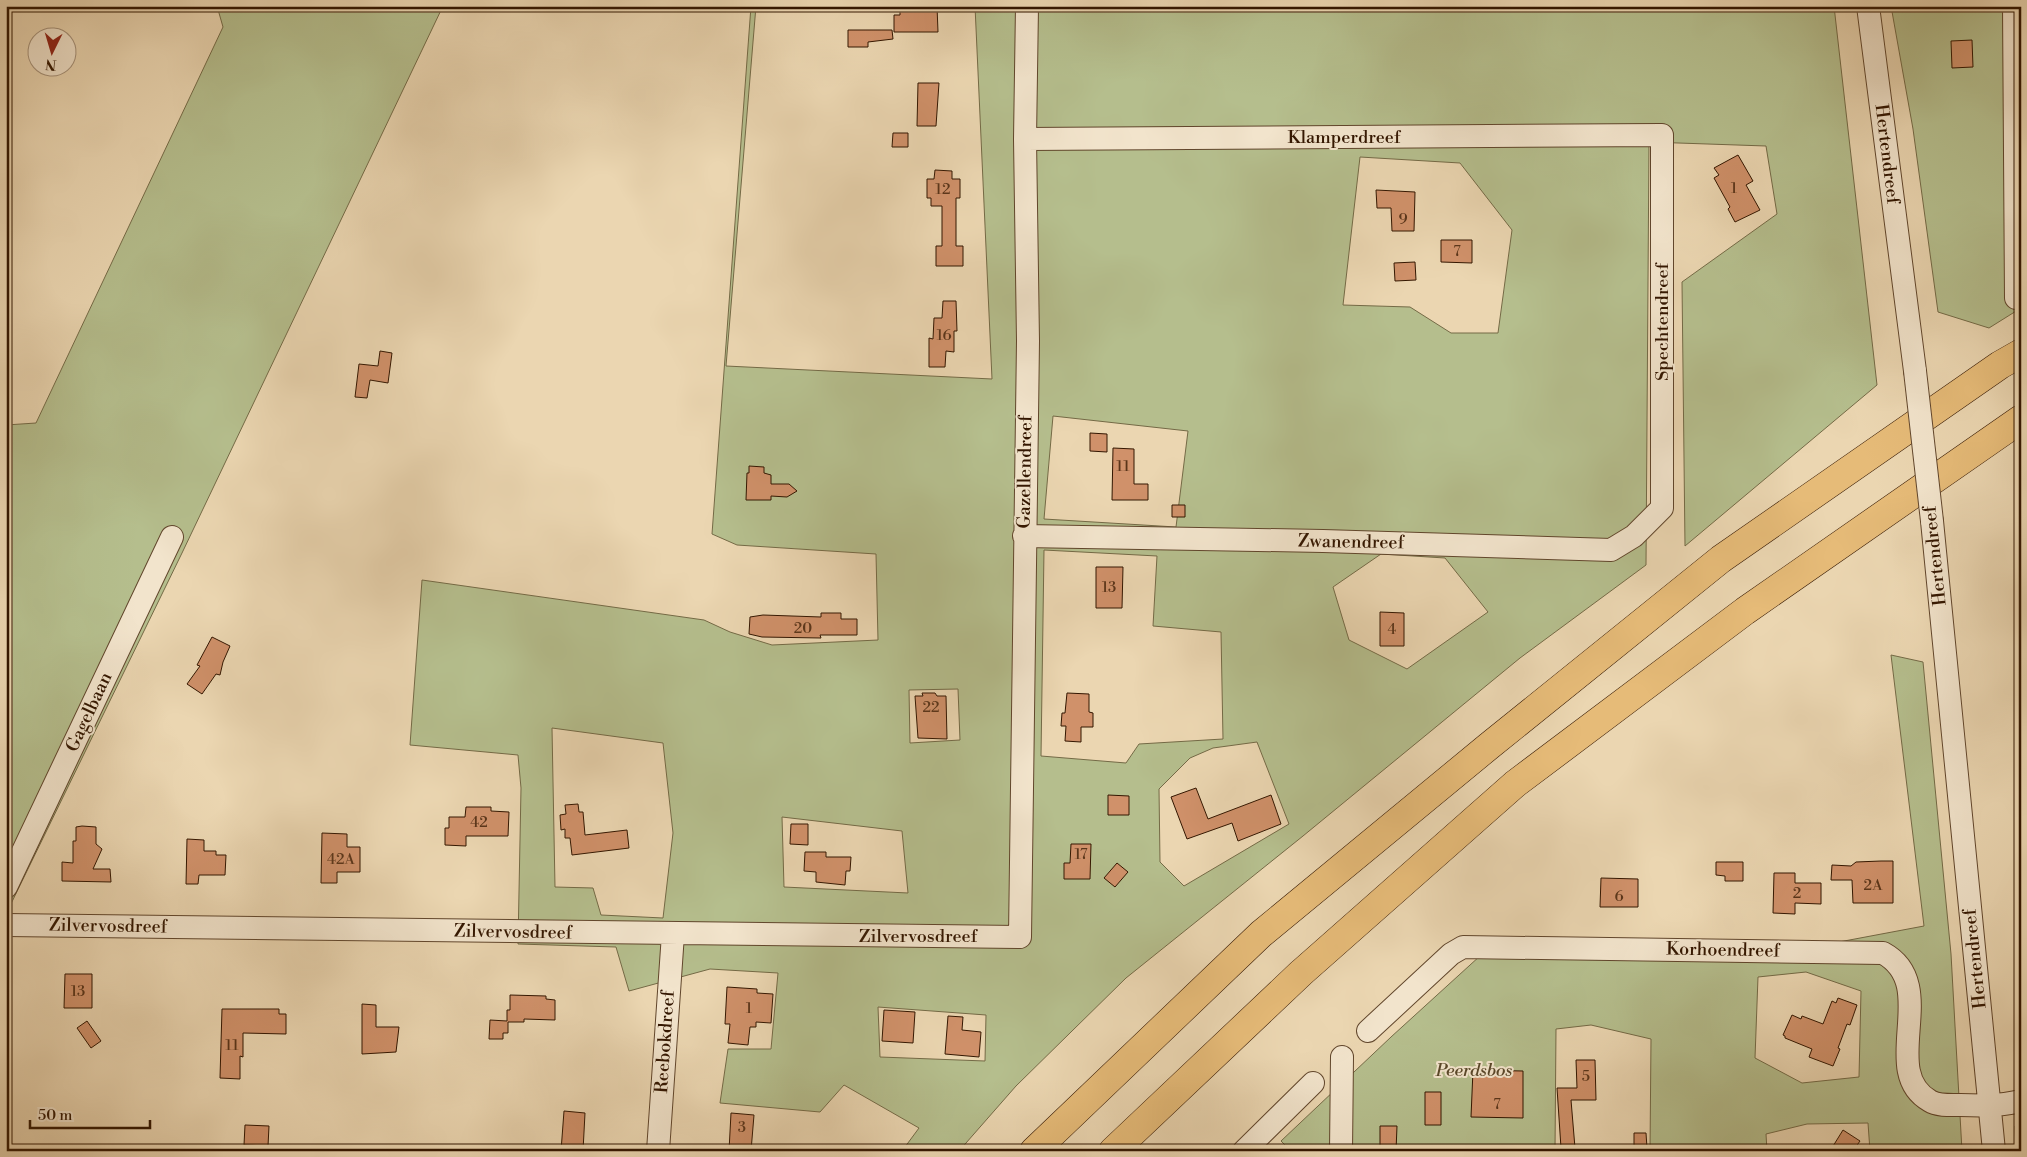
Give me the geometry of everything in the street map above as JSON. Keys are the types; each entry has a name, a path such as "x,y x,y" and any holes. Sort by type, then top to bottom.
{"highway":[{"path":"1034,1151 1261,934 1706,571 1992,371 2021,353"},
{"path":"1113,1151 1301,973 1515,784 1745,611 2021,419"}],"street":[{"name":"Gazellendreef","path":"1020,937 1028,341 1025,139 1027,6"},
{"name":"Hertendreef","path":"1868,6 1932,521 1994,1151"},
{"path":"2014,6 2016,298"},
{"name":"Klamperdreef","path":"1025,139 1662,135"},
{"name":"Spechtendreef","path":"1662,135 1662,508"},
{"name":"Zwanendreef","path":"1024,536 1313,541 1611,550 1634,536 1662,508"},
{"name":"Gagelbaan","path":"6,887 172,536"},
{"name":"Zilvervosdreef","path":"6,925 1020,937"},
{"name":"Reebokdreef","path":"658,1151 672,934"},
{"name":"Korhoendreef","path":"1368,1031 1451,954 1463,947 1883,953 1899,964 1907,976 1910,993 1908,1063 1912,1084 1931,1102 1990,1107"},
{"path":"1341,1151 1342,1057"},
{"path":"1244,1151 1313,1083"},
{"path":"1990,1107 2021,1101"}],"green space":[{"path":"217,6 443,6 182,553 6,914 6,425 36,423 223,27"},
{"path":"751,6 756,6 726,366 992,379 975,6 1834,6 1877,385 1685,546 1682,282 1777,214 1766,146 1649,142 1646,565 1520,658 1126,978 1016,1086 959,1151 902,1151 919,1128 844,1085 820,1112 720,1103 728,1049 771,1049 778,973 710,969 629,991 616,947 518,944 521,788 518,755 410,745 422,580 704,620 730,632 772,645 878,640 876,554 737,545 712,534","holes":["1360,157 1460,163 1512,230 1498,333 1451,333 1410,307 1343,305","1053,416 1188,431 1176,527 1044,519","1044,550 1157,556 1153,626 1221,632 1223,739 1139,744 1126,763 1041,756","1381,554 1445,558 1488,612 1407,669 1349,640 1333,587","958,689 960,740 910,743 909,690","552,728 663,743 673,833 663,918 601,915 593,888 555,887","1257,742 1289,824 1184,886 1160,862 1159,789 1190,758 1213,748","782,817 902,831 908,893 784,887","878,1007 986,1015 985,1061 880,1057"]},
{"path":"1891,6 2021,6 2021,308 1989,328 1938,312 1913,129"},
{"name":"Peerdsbos","path":"1891,655 1923,662 1951,954 1962,1151 1870,1151 1868,1123 1807,1124 1766,1134 1767,1151 1650,1151 1651,1039 1591,1025 1556,1029 1555,1151 1291,1151 1281,1141 1492,945 1807,948 1924,926","holes":["1806,972 1861,991 1859,1077 1802,1083 1755,1058 1758,977"]},
{"path":"2021,1123 2021,1151 2016,1151 2015,1126"}],"building":[{"path":"900,6 937,6 938,32 894,32 894,15 900,15"},
{"path":"848,30 892,30 893,39 868,42 868,47 848,47"},
{"path":"1972,40 1973,67 1952,68 1951,41"},
{"path":"918,83 939,83 936,126 917,126"},
{"path":"893,133 908,133 908,147 892,147"},
{"path":"1738,155 1753,181 1746,185 1760,210 1735,222 1728,209 1730,207 1714,178 1719,175 1714,168"},
{"path":"935,170 952,171 952,179 960,179 960,198 956,198 956,246 963,246 963,266 936,266 936,246 942,246 942,206 931,206 931,198 927,198 927,179 934,179"},
{"path":"1376,190 1415,192 1414,231 1392,231 1391,208 1377,208"},
{"path":"1441,240 1472,240 1472,263 1441,262"},
{"path":"1415,262 1416,280 1395,281 1394,263"},
{"path":"943,301 956,301 957,331 954,331 954,352 946,351 945,367 929,367 929,338 933,339 934,318 942,318"},
{"path":"380,351 392,353 388,383 370,380 367,398 355,397 359,364 378,366"},
{"path":"1090,433 1107,434 1107,452 1090,451"},
{"path":"1113,448 1134,449 1134,484 1148,484 1148,500 1112,500"},
{"path":"749,466 764,467 764,473 771,475 771,484 789,484 797,491 787,497 771,496 771,500 746,500"},
{"path":"1172,505 1185,505 1185,517 1172,517"},
{"path":"1096,567 1123,567 1122,608 1096,608"},
{"path":"1380,612 1404,613 1404,646 1380,646"},
{"path":"821,613 841,613 841,619 857,619 857,635 820,635 821,638 762,637 749,634 750,617 763,615 821,617"},
{"path":"212,637 230,646 220,675 216,674 202,694 187,684 200,666 197,665"},
{"path":"922,693 935,693 937,696 946,696 947,739 918,738 915,696 923,696"},
{"path":"1067,693 1089,694 1089,712 1093,713 1093,727 1081,727 1081,742 1065,741 1066,726 1061,726 1062,713 1065,713"},
{"path":"1196,788 1208,819 1271,795 1281,824 1238,841 1232,823 1187,839 1171,797"},
{"path":"1108,795 1129,796 1129,815 1108,815"},
{"path":"578,804 579,812 583,812 585,835 627,830 629,848 572,855 570,838 565,838 565,829 561,830 560,815 566,814 565,805"},
{"path":"466,807 491,807 491,811 509,812 508,836 466,836 466,846 445,845 445,828 449,828 449,817 465,817"},
{"path":"791,824 808,824 808,845 790,844"},
{"path":"76,827 96,827 96,844 102,849 93,869 110,869 111,882 62,881 62,862 73,863 73,841 76,841"},
{"path":"322,833 347,834 347,847 360,847 360,872 337,872 337,883 321,883"},
{"path":"187,839 204,840 204,851 216,851 216,855 226,855 225,875 199,875 198,884 186,884"},
{"path":"1071,844 1091,844 1090,879 1064,879 1064,863 1070,863"},
{"path":"805,852 826,852 826,857 851,857 850,871 846,871 845,885 816,882 816,872 804,871"},
{"path":"1893,861 1893,903 1853,903 1852,880 1831,880 1832,865 1851,866 1856,862"},
{"path":"1716,862 1743,862 1743,881 1725,881 1725,876 1716,875"},
{"path":"1117,863 1128,872 1115,887 1104,878"},
{"path":"1774,873 1795,873 1795,883 1821,883 1821,904 1795,903 1795,914 1773,913"},
{"path":"1601,878 1638,879 1638,907 1600,907"},
{"path":"65,974 92,974 92,1008 64,1008"},
{"path":"727,987 757,989 757,993 773,994 771,1023 756,1022 756,1027 750,1027 748,1045 728,1043 730,1024 725,1024"},
{"path":"510,995 546,996 546,999 555,1000 555,1020 524,1019 524,1022 508,1022 508,1033 503,1033 503,1039 489,1039 490,1020 507,1021 507,1010 510,1010"},
{"path":"1838,998 1857,1005 1850,1025 1847,1024 1833,1066 1809,1057 1812,1049 1785,1038 1783,1035 1792,1015 1801,1019 1802,1016 1823,1024 1832,1001 1836,1003"},
{"path":"362,1004 376,1005 376,1027 399,1027 396,1052 362,1054"},
{"path":"222,1009 279,1009 279,1014 286,1014 286,1034 243,1033 243,1057 240,1056 240,1079 220,1078"},
{"path":"884,1010 915,1012 913,1043 882,1041"},
{"path":"948,1016 963,1017 962,1030 981,1032 979,1057 945,1054"},
{"path":"87,1021 101,1041 91,1048 77,1028"},
{"path":"1576,1060 1595,1060 1596,1100 1571,1100 1575,1148 1561,1148 1557,1088 1577,1088"},
{"path":"1473,1070 1523,1071 1523,1118 1471,1117"},
{"path":"1425,1092 1441,1092 1441,1125 1425,1125"},
{"path":"564,1111 585,1113 583,1151 561,1151"},
{"path":"731,1113 754,1115 751,1151 729,1151"},
{"path":"245,1125 269,1126 268,1146 244,1145"},
{"path":"1380,1126 1397,1126 1396,1151 1380,1151"},
{"path":"1843,1130 1860,1141 1853,1151 1830,1151"},
{"path":"1634,1133 1646,1133 1647,1148 1634,1148"}]}
